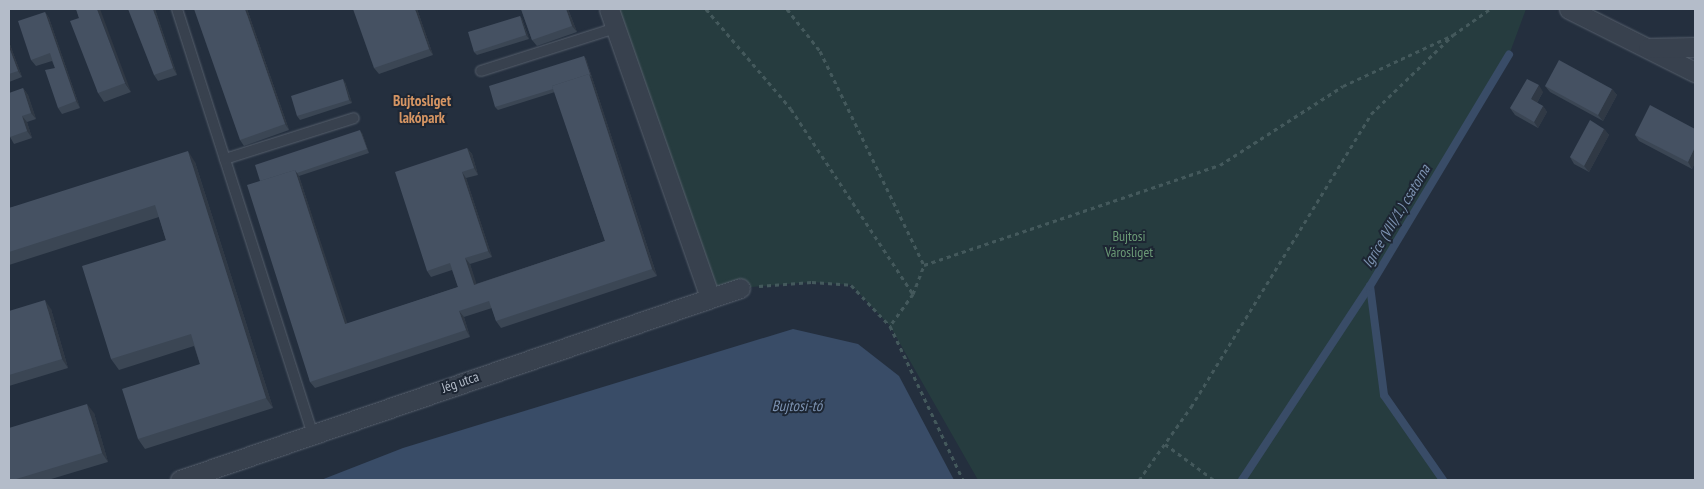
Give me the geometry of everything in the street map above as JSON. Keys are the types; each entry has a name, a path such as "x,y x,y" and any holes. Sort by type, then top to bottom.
{"street":[{"path":"608,9 710,298"},
{"path":"1569,9 1641,48 1695,72"},
{"path":"1641,48 1695,47"},
{"name":"Jég utca","path":"180,480 312,432 740,288"}],"lane":[{"path":"177,9 312,432"},
{"path":"481,71 616,28"},
{"path":"225,158 354,118"}],"path":[{"path":"706,9 791,109 913,294"},
{"path":"787,9 820,51 924,265 913,294 890,326"},
{"path":"1139,480 1165,444 1371,114 1453,35 1490,9"},
{"path":"924,265 1220,165 1343,86 1453,35"},
{"path":"740,288 812,282 851,285 890,326 964,480"},
{"path":"1165,444 1213,480"}],"green space":[{"name":"Bujtosi Városliget","path":"609,9 1526,9 1509,55 1370,286 1384,395 1442,480 978,480 890,326 851,285 812,282 740,288 710,298"}],"water":[{"name":"Bujtosi-tó","path":"793,329 858,344 899,376 954,480 321,480 403,448"}],"building":[{"path":"76,9 97,9 125,83 98,93 70,21 79,18"},
{"path":"128,9 153,9 173,68 154,75"},
{"path":"194,9 245,9 285,124 240,140"},
{"path":"353,9 415,9 429,49 374,68"},
{"path":"521,9 566,9 572,26 532,40"},
{"path":"45,12 76,101 58,108 45,70 55,68 50,53 31,60 18,21"},
{"path":"520,16 526,35 474,52 468,32"},
{"path":"9,47 18,71 9,74"},
{"path":"584,56 591,77 589,74 552,86 553,89 495,107 489,86"},
{"path":"1559,60 1612,89 1598,115 1545,86"},
{"path":"589,74 652,269 496,321 489,301 459,311 466,330 310,382 247,185 295,170 345,324 458,287 450,263 427,271 395,172 467,148 474,168 462,172 488,251 465,258 474,285 605,241 552,86"},
{"path":"343,79 349,100 297,116 291,96"},
{"path":"1527,79 1539,85 1531,99 1543,106 1534,122 1510,108"},
{"path":"23,88 31,113 22,116 27,131 10,137 9,93"},
{"path":"1650,105 1695,129 1695,147 1688,162 1635,135"},
{"path":"1590,120 1604,129 1584,166 1570,157"},
{"path":"360,130 367,149 297,173 295,170 260,181 255,165"},
{"path":"188,151 266,398 138,439 122,389 200,364 191,334 111,359 82,266 166,240 155,205 9,252 9,208"},
{"path":"45,300 62,359 9,375 9,311"},
{"path":"87,404 102,453 9,480 9,428"}],"waterway":[{"name":"Igrice (VIII/1.) csatorna","path":"1443,480 1384,395 1370,286 1509,55"},
{"path":"1242,480 1370,286"}],"district":[{"name":"Bujtosliget lakópark","path":"422,108"}]}
